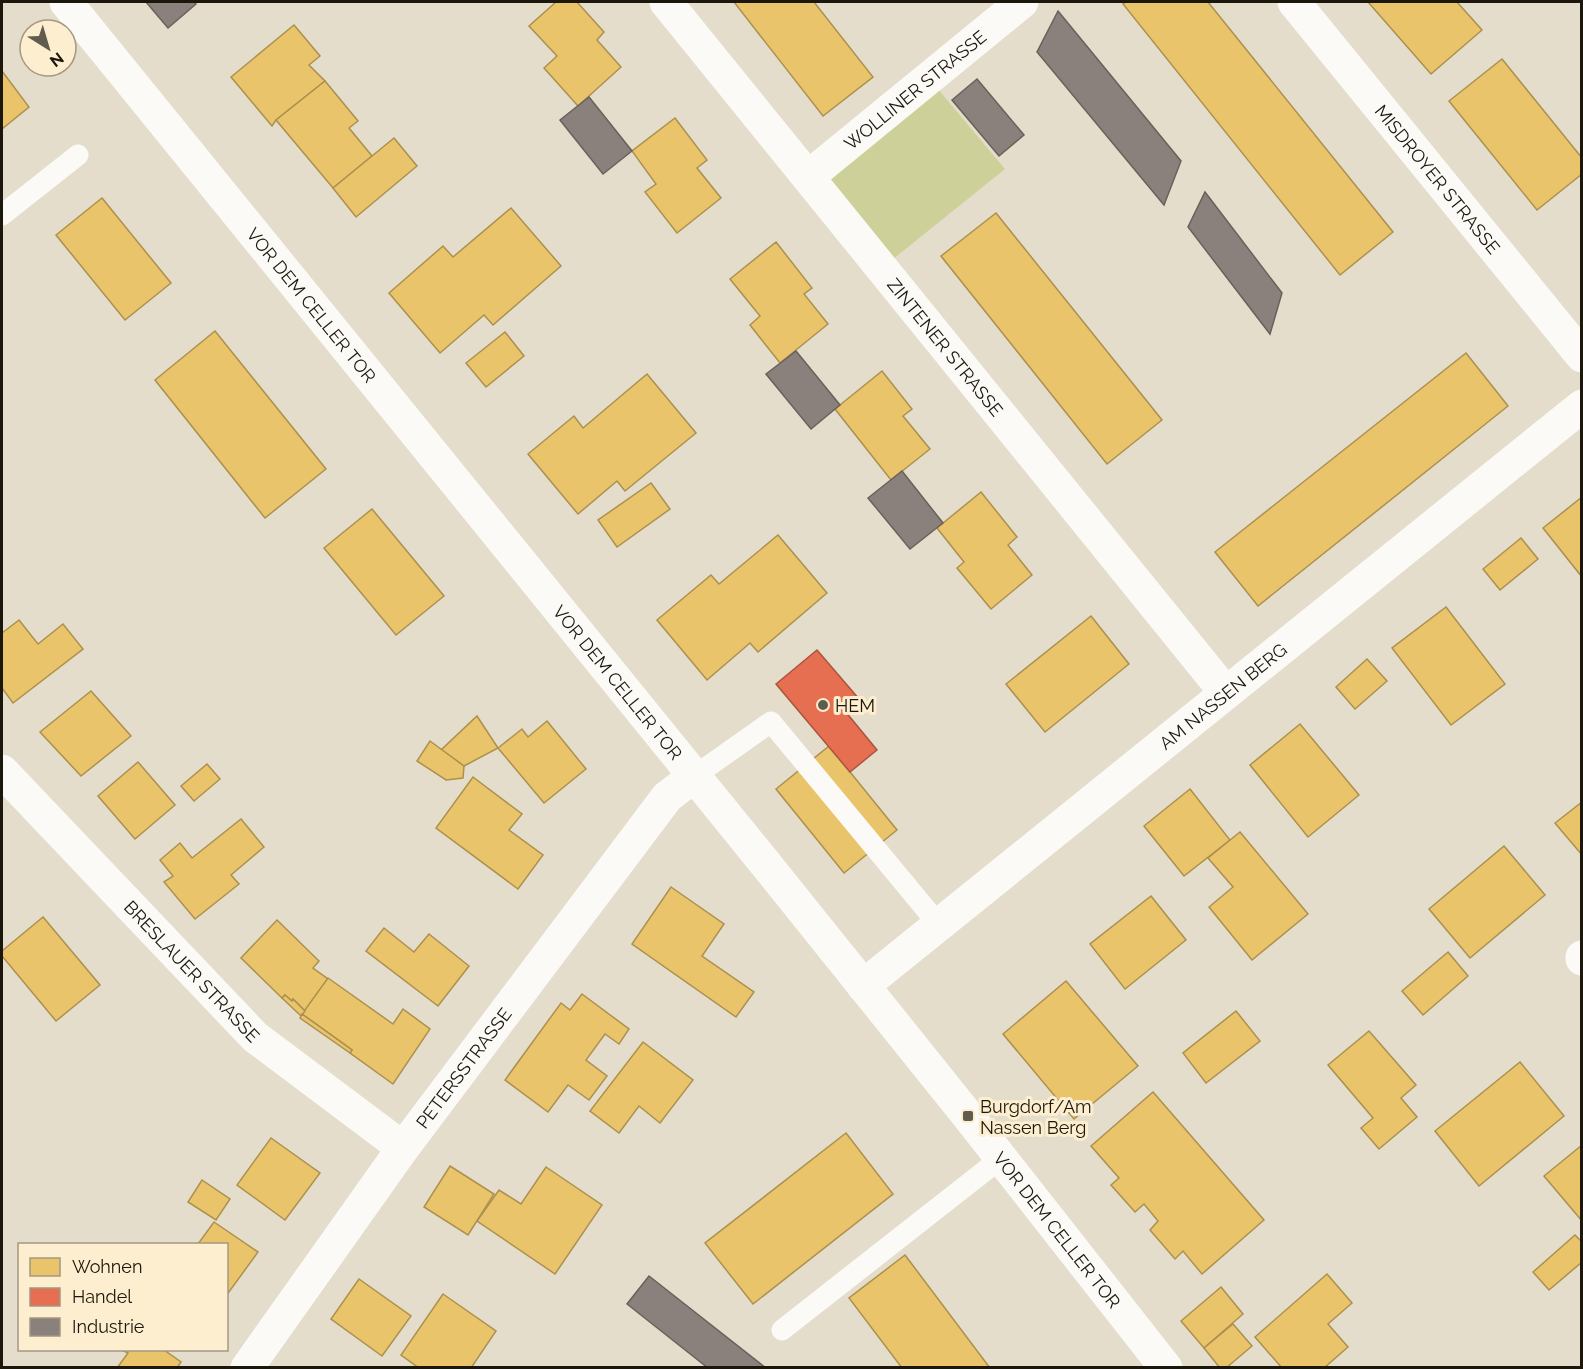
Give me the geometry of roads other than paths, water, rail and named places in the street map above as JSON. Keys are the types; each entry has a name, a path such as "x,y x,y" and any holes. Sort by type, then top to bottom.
{"street":[{"name":"VOR DEM CELLER TOR","path":"66,2 863,986 1166,1368"},
{"name":"ZINTENER STRASSE","path":"666,2 1226,693"},
{"name":"WOLLINER STRASSE","path":"808,177 1022,2"},
{"name":"MISDROYER STRASSE","path":"1294,2 1581,356"},
{"name":"AM NASSEN BERG","path":"863,986 1581,406"},
{"name":"BRESLAUER STRASSE","path":"2,771 255,1037 403,1148"},
{"name":"PETERSSTRASSE","path":"247,1368 403,1148 667,797 693,777"}],"lane":[{"path":"2,215 78,155"},
{"path":"693,777 771,722 939,925"},
{"path":"782,1330 1000,1159"}],"place":[{"name":"HEM","path":"823,705"},
{"name":"Burgdorf/Am Nassen Berg","path":"968,1116"}]}
